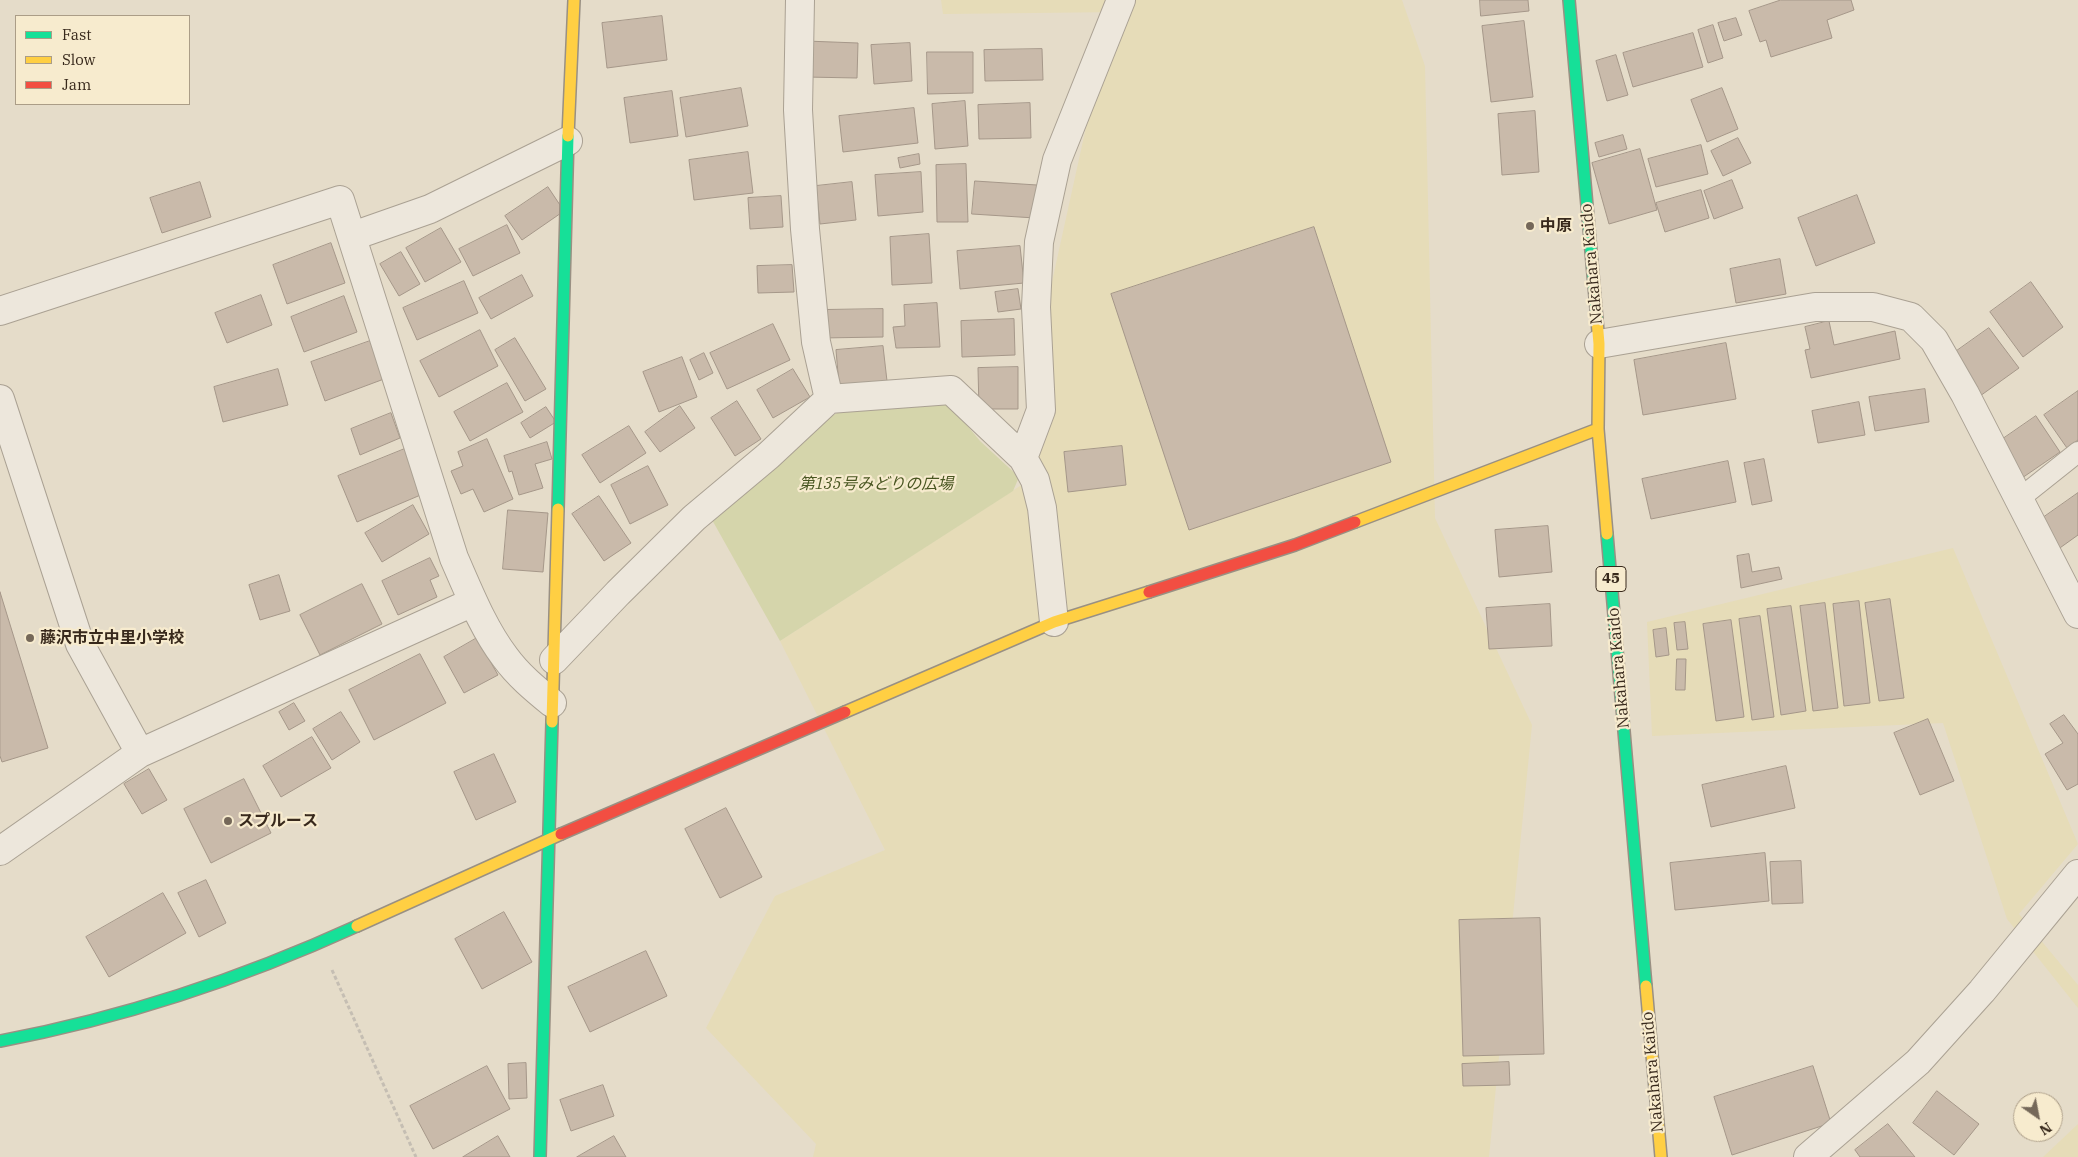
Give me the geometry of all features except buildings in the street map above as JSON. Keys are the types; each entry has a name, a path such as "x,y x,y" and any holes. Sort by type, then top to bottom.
{"street":[{"path":"540,1157 568,141 574,0"},
{"path":"800,0 798,110 805,229 816,342 829,399"},
{"path":"1023,458 1041,410 1036,307 1039,242 1057,160 1120,0"},
{"name":"Nakahara Kaido","path":"1569,0 1599,344 1598,429 1661,1157"},
{"path":"353,236 430,209 568,141"},
{"path":"0,311 340,200 454,558 473,602 505,657 529,684 552,703"},
{"path":"1599,344 1815,307 1873,307 1911,317 1934,340 2078,614"},
{"path":"554,660 694,518 768,456 829,399 952,390 1023,458 1035,480 1042,508 1054,622"},
{"path":"0,398 80,644 140,753"},
{"path":"0,1041 54,1031 167,1000 228,979 320,943 548,840 1054,622 1296,545 1598,429"},
{"path":"0,851 140,753 473,602"},
{"path":"1808,1157 1918,1062 1982,991 2078,874"}],"lane":[{"path":"2019,499 2078,452"}],"path":[{"path":"320,943 416,1157"}],"shaded area":[{"path":"941,0 1402,0 1425,66 1435,518 1532,725 1489,1157 813,1157 816,1144 706,1028 775,896 885,850 780,641 1023,484 1033,368 1094,91 1123,12 943,14"},
{"path":"1953,548 2078,844 2019,914 2078,985 2078,1008 2007,919 1943,723 1652,736 1647,622"},
{"path":"2078,1124 2078,1157 2043,1157 2059,1142 2063,1142 2063,1138"}],"green space":[{"name":"第135号みどりの広場","path":"947,401 980,441 1019,477 1013,491 780,641 711,518 829,418 847,407"}],"traffic: fast":[{"path":"1569,0 1597,320"},
{"path":"558,509 568,136"},
{"path":"1607,534 1646,986"},
{"path":"540,1157 552,722"},
{"path":"0,1041 92,1021 182,994 270,963 357,926"}],"traffic: slow":[{"path":"568,136 574,0"},
{"path":"1597,320 1599,344 1598,429 1607,534"},
{"path":"1355,522 1598,429"},
{"path":"552,722 558,509"},
{"path":"845,712 1054,622 1149,592"},
{"path":"357,926 561,834"},
{"path":"1646,986 1661,1157"}],"traffic: jam":[{"path":"1149,592 1295,545 1355,522"},
{"path":"561,834 845,712"}],"place":[{"name":"中原","path":"1530,226"},
{"name":"藤沢市立中里小学校","path":"30,638"},
{"name":"スプルース","path":"228,821"}]}
